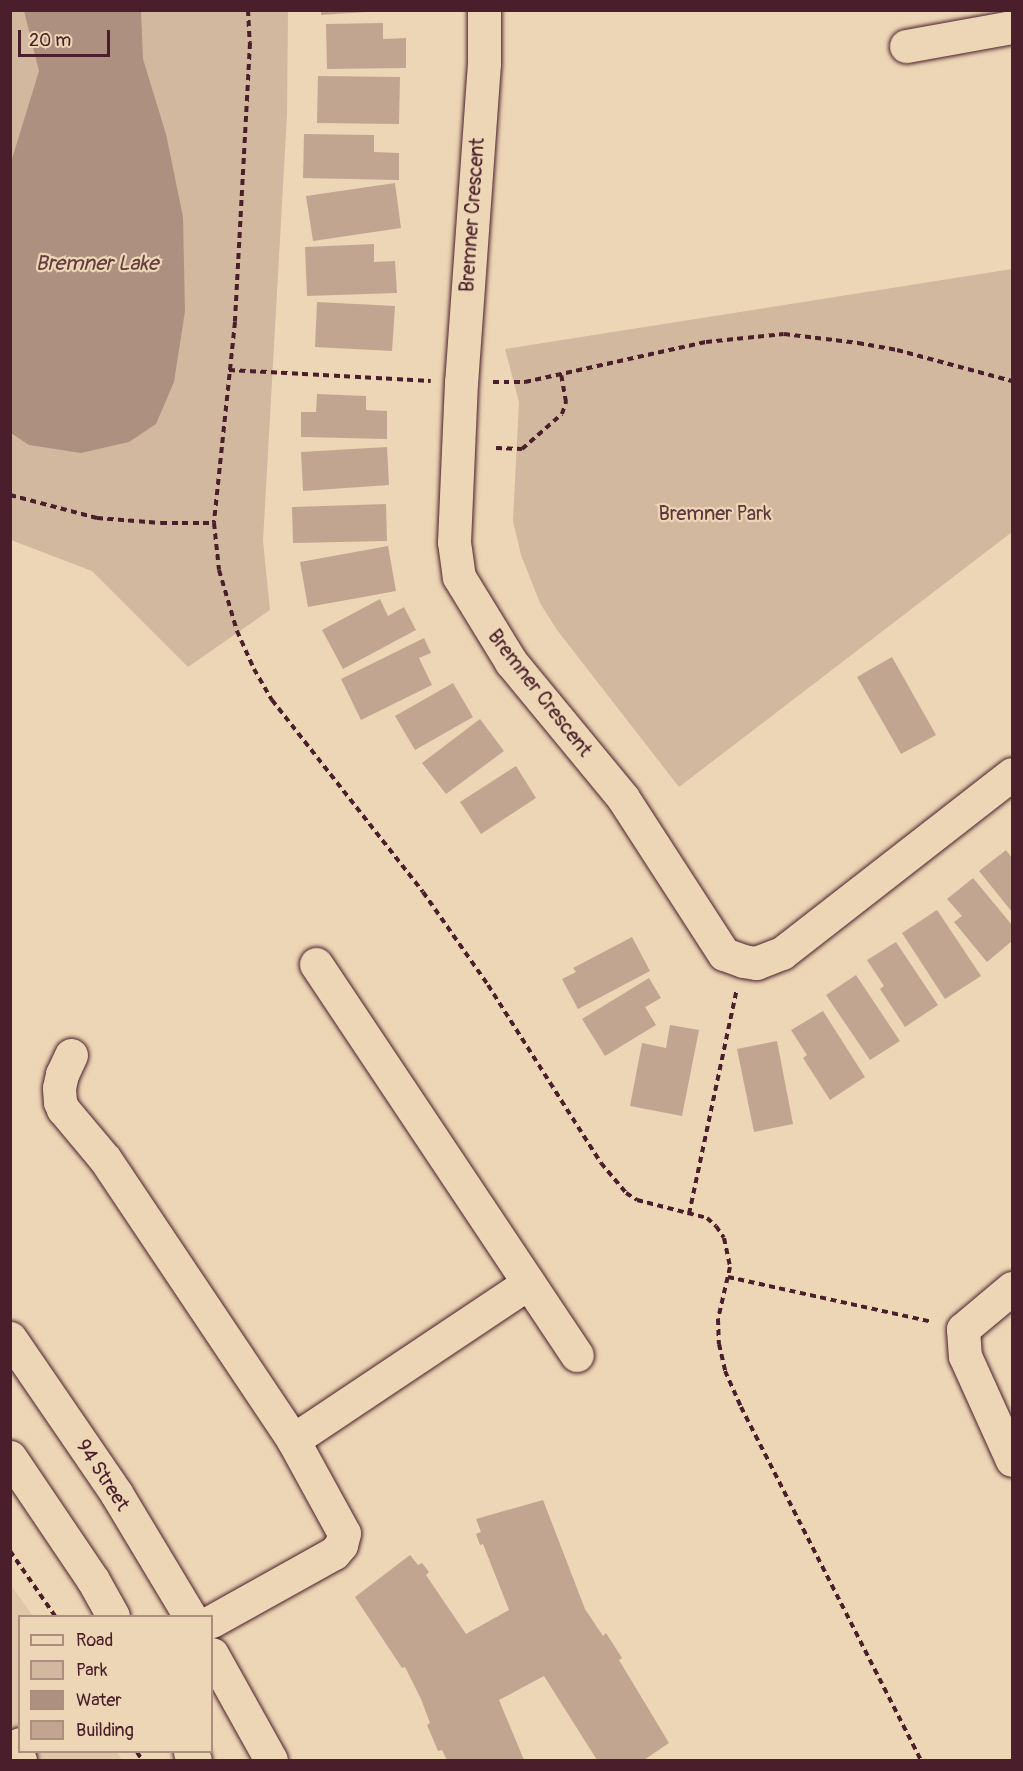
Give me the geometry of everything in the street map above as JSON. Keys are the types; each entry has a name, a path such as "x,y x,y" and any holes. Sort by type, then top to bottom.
{"street":[{"name":"Bremner Crescent","path":"484,10 484,63 461,393 454,542 459,577 511,662 623,798 724,954 743,962"},
{"path":"906,46 1012,27"},
{"path":"743,962 756,963 791,947 1012,774"},
{"path":"316,964 528,1283 558,1323 577,1355"},
{"path":"71,1055 62,1074 59,1088 63,1109 105,1159 293,1440 344,1533 341,1545 334,1553 213,1620"},
{"path":"293,1440 528,1283"},
{"path":"1012,1288 963,1329 965,1356 1012,1460"},
{"name":"94 Street","path":"10,1338 116,1493 189,1615"},
{"path":"10,1456 93,1580 112,1615"},
{"path":"213,1656 271,1761"}],"path":[{"path":"248,10 249,67 230,370 214,523 219,570 226,603 254,669 273,700 430,901 488,985 601,1163 626,1192 637,1200 707,1218 724,1238 730,1267 718,1319 719,1344 725,1371 741,1407 921,1761"},
{"path":"500,382 525,382 706,342 750,335 783,334 897,350 1012,381"},
{"path":"230,370 428,381"},
{"path":"496,448 522,449 562,414 566,402 561,375"},
{"path":"10,495 97,518 161,523 214,523"},
{"path":"690,1214 743,962"},
{"path":"728,1277 963,1329"},
{"path":"10,1551 54,1615"}],"shaded area":[{"path":"10,1584 32,1615 18,1615 18,1753 118,1753 122,1760 11,1760"}],"green space":[{"path":"10,11 288,11 287,115 263,541 270,610 188,667 92,571 11,540"},
{"name":"Bremner Park","path":"1012,269 1012,532 679,787 557,630 540,603 521,555 513,521 519,402 505,349"}],"water":[{"name":"Bremner Lake","path":"24,11 141,11 143,59 166,134 183,217 185,311 174,382 156,424 129,442 81,453 29,445 11,433 11,162 39,71"}],"building":[{"path":"321,10 366,10 366,12 321,15"},
{"path":"383,23 383,39 406,38 406,68 327,69 326,24"},
{"path":"318,76 400,77 399,124 317,123"},
{"path":"304,134 374,135 374,152 399,153 399,180 303,178"},
{"path":"395,183 401,228 313,241 306,196"},
{"path":"374,244 374,262 395,261 397,293 307,296 305,247"},
{"path":"317,302 395,306 392,351 315,347"},
{"path":"317,394 366,396 366,410 387,411 387,439 301,437 301,412 316,412"},
{"path":"387,447 389,485 303,491 301,452"},
{"path":"386,504 387,541 293,543 292,507"},
{"path":"388,546 396,591 308,607 300,562"},
{"path":"380,599 388,616 404,607 416,630 343,669 322,630"},
{"path":"424,638 431,653 419,658 432,685 361,720 341,679"},
{"path":"892,657 936,735 901,754 857,677"},
{"path":"453,683 473,717 415,750 395,716"},
{"path":"480,719 504,751 446,794 422,763"},
{"path":"516,766 536,798 481,834 460,802"},
{"path":"1006,850 1012,858 1012,912 979,871"},
{"path":"973,878 1012,925 1012,941 987,962 954,922 962,916 947,899"},
{"path":"937,910 981,976 945,999 902,933"},
{"path":"632,937 650,971 578,1009 562,979 576,972 573,968"},
{"path":"896,942 938,1005 905,1027 880,989 884,986 867,960"},
{"path":"856,975 900,1041 870,1060 826,995"},
{"path":"649,978 661,998 645,1007 656,1025 605,1056 582,1019"},
{"path":"823,1011 865,1077 830,1100 803,1058 807,1055 791,1030"},
{"path":"670,1025 699,1030 682,1116 630,1106 642,1043 666,1048"},
{"path":"777,1041 793,1124 754,1132 737,1049"},
{"path":"543,1500 585,1609 603,1636 606,1633 622,1658 619,1660 669,1743 644,1760 597,1760 544,1676 499,1700 524,1760 447,1760 442,1750 438,1751 427,1725 430,1723 421,1699 405,1667 402,1668 355,1597 410,1555 418,1565 422,1563 429,1572 426,1575 466,1634 509,1610 483,1544 480,1545 476,1534 481,1532 476,1519"}]}
